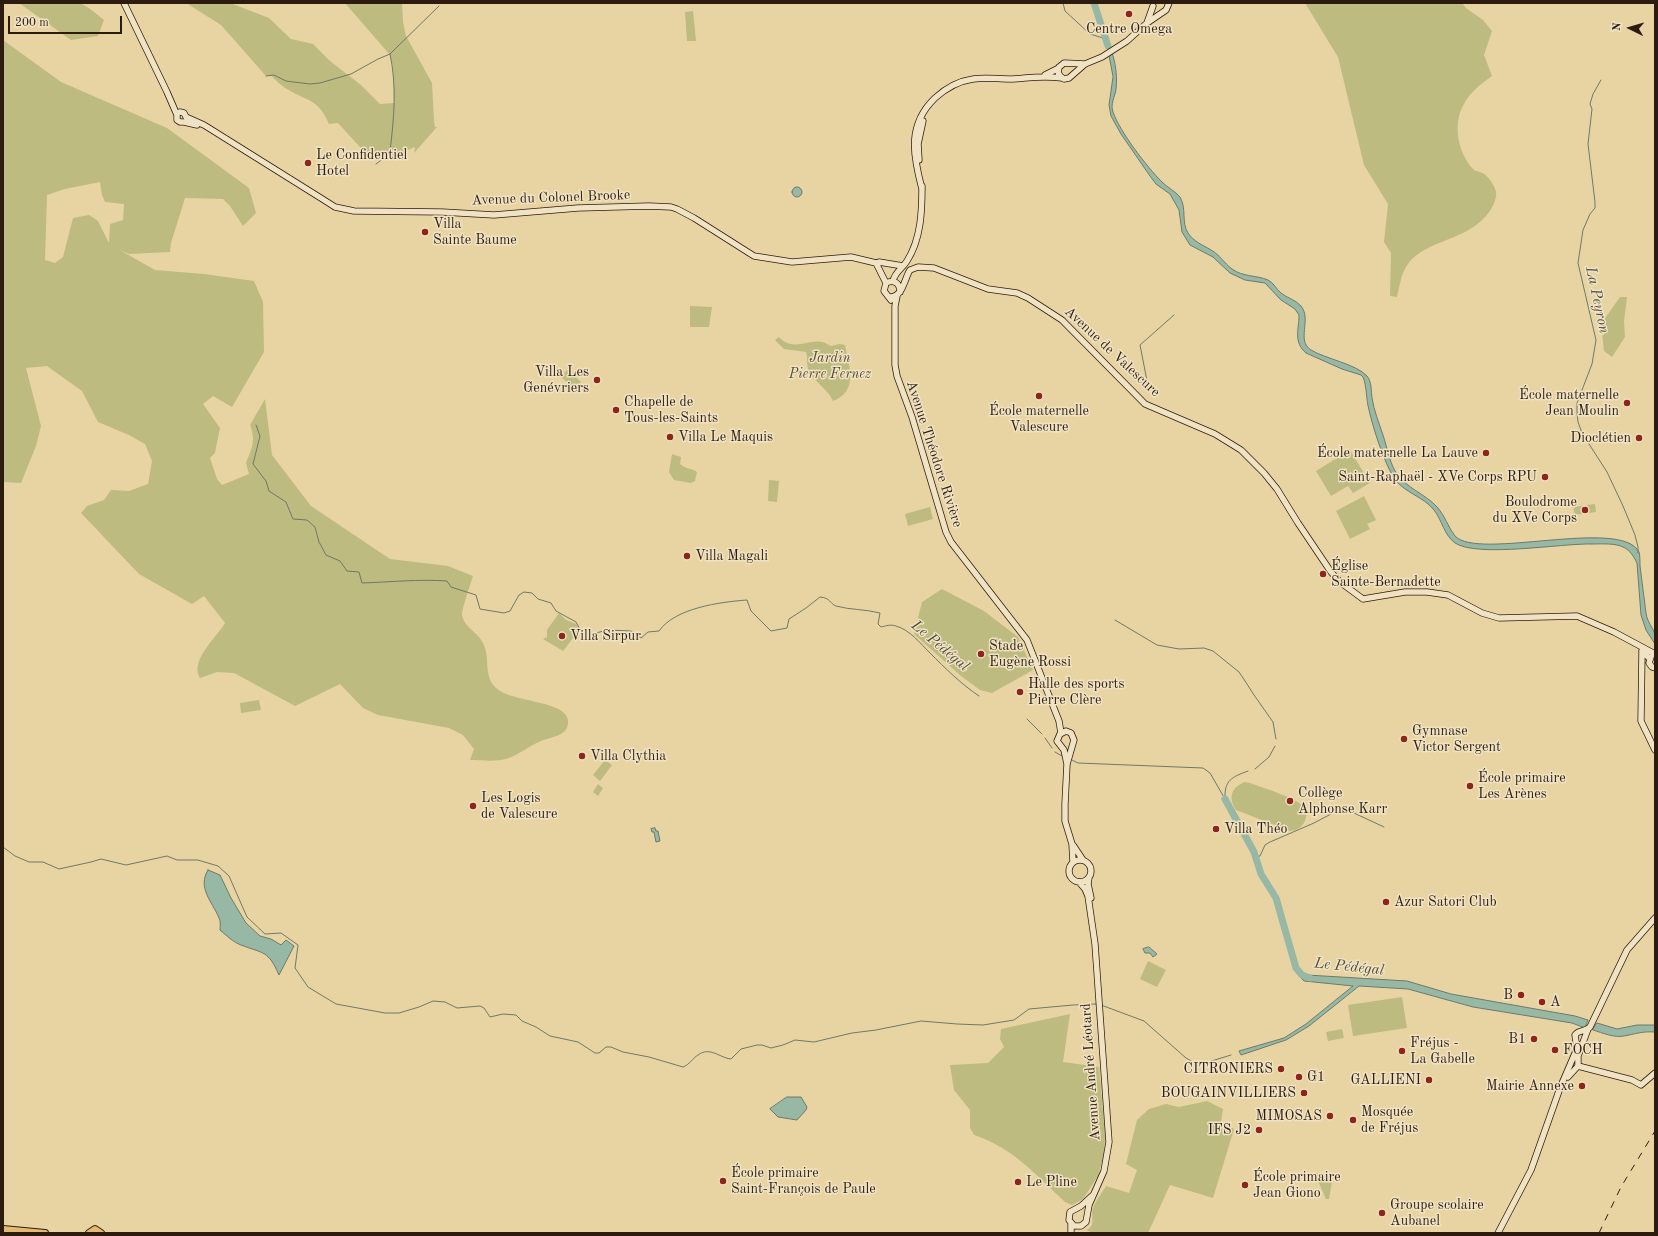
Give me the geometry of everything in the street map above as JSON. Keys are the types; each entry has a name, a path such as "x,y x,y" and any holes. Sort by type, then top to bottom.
{"main road":[{"path":"120,3 136,28"},
{"path":"124,3 178,114 178,121 185,119 184,113 178,114"},
{"path":"898,294 900,287 895,282 894,276 909,257 920,223 922,208 922,189 914,152 915,136 924,110 933,100 948,87 972,79 1012,79 1043,76 1069,78 1085,64 1116,49 1127,41 1147,22 1166,10 1168,3"},
{"path":"1152,5 1156,10 1161,12"},
{"path":"1147,22 1152,5"},
{"path":"1043,76 1064,63 1085,64"},
{"path":"1069,64 1073,70 1073,74"},
{"path":"1059,67 1058,72 1062,78"},
{"name":"Avenue du Colonel Brooke","path":"185,119 211,129 324,200 341,209 354,211 442,212 494,215 578,208 649,206 671,207 694,218 754,256 792,262 851,257 876,263 879,262 903,266"},
{"path":"889,297 898,294 904,285 910,270 918,267 909,257"},
{"path":"876,263 886,283 884,291 895,306"},
{"name":"Avenue de Valescure","path":"918,267 934,268 988,289 1017,293 1043,306 1067,325 1146,404 1215,434 1241,450 1264,472 1277,489 1331,572 1340,582 1363,599 1405,592 1427,592 1448,594 1482,613 1499,618 1584,618 1614,632 1655,655"},
{"path":"886,283 903,282 906,278"},
{"name":"Avenue Théodore Rivière","path":"898,294 895,306 895,365 897,376 912,417 946,532 951,542 1027,640 1063,732"},
{"name":"Avenue de Valescure","path":"1635,644 1650,659 1650,665 1655,668"},
{"path":"1642,651 1641,721 1655,750"},
{"path":"1650,659 1655,655"},
{"path":"1067,764 1074,742 1074,737 1071,733 1063,732 1058,736 1057,741 1062,747 1067,764 1065,821 1072,844 1072,862"},
{"path":"1062,747 1067,748 1072,746"},
{"path":"1072,844 1083,860"},
{"path":"1077,859 1083,860 1088,862 1091,867 1089,877 1085,881 1079,882 1072,879 1069,873 1069,867 1072,862 1077,859"},
{"name":"Avenue André Léotard","path":"1086,1215 1104,1170 1109,1142 1092,899 1088,884 1089,877"},
{"name":"Avenue André Léotard","path":"1079,882 1085,889 1088,896 1094,944"},
{"path":"1576,1042 1580,1043 1593,1020 1627,950 1655,918"},
{"path":"1574,1065 1577,1048 1574,1037 1576,1034 1585,1034"},
{"path":"1499,1233 1529,1179 1554,1116 1562,1091 1578,1056 1585,1034"},
{"path":"1574,1065 1632,1080 1641,1085 1655,1073"},
{"name":"Avenue André Léotard","path":"1078,1208 1093,1195"},
{"path":"1070,1233 1071,1224 1069,1215 1072,1210 1078,1208 1086,1215 1086,1222 1074,1233"},
{"path":"1071,1224 1079,1227"},
{"path":"3,1229 49,1233"},
{"path":"89,1233 95,1229 101,1233"}],"green space":[{"path":"19,3 80,3 104,20 98,36 71,40"},
{"path":"186,3 230,3 269,18 291,39 313,44 330,61 361,85 380,104 394,103 393,68 390,55 345,3 402,3 403,22 406,36 432,83 434,121 435,127 437,127 414,153 415,147 394,156 370,158 338,123 329,124 321,109 316,105 280,84 270,75 266,76 221,25"},
{"path":"1305,3 1462,3 1466,8 1483,20 1492,31 1484,55 1492,76 1476,88 1466,100 1458,120 1458,138 1460,146 1468,162 1474,170 1483,173 1491,181 1495,188 1496,197 1488,214 1477,225 1422,251 1413,258 1403,274 1397,297 1390,296 1391,253 1384,242 1388,204 1364,165 1338,57"},
{"path":"693,11 696,41 687,41 685,12"},
{"path":"3,40 61,82 167,128 249,188 256,213 243,226 230,206 223,199 185,198 171,243 170,252 129,254 118,249 155,270 204,274 254,281 263,302 264,352 232,407 213,396 203,404 220,428 215,453 210,458 217,479 222,485 249,474 246,463 253,440 250,425 265,399 272,455 311,506 390,559 448,566 473,576 462,614 465,622 483,643 486,650 489,677 492,683 504,693 545,704 559,710 567,717 568,726 563,733 532,745 506,759 493,761 470,760 474,749 463,735 449,728 378,715 363,708 340,684 295,706 234,673 217,672 200,678 198,664 201,657 205,649 225,623 204,596 192,604 139,574 81,513 87,506 104,500 111,490 129,491 148,484 152,461 145,444 129,435 98,422 82,391 47,366 26,368 41,426 36,446 21,483 3,482","holes":["100,182 102,195 105,202 124,204 123,220 110,224 109,243 98,221 89,215 73,218 63,257 55,263 45,260 47,195 65,189"]},
{"path":"1620,297 1627,297 1624,321 1625,337 1612,357 1604,351 1601,324"},
{"path":"690,306 712,307 709,327 690,327"},
{"name":"Jardin Pierre Fernez","path":"779,337 789,344 823,342 831,346 840,344 845,345 850,369 850,377 846,391 841,397 833,401 809,371 806,352 784,349 775,340"},
{"path":"567,370 581,382 575,389 561,377"},
{"path":"1350,450 1370,483 1353,493 1348,486 1331,496 1316,471"},
{"path":"672,454 681,457 680,464 682,466 697,472 695,481 691,483 674,480 669,472"},
{"path":"769,480 779,481 777,502 768,501"},
{"path":"1364,496 1376,520 1367,524 1370,529 1350,539 1336,511"},
{"name":"Boulodrome du XVe Corps","path":"1595,504 1596,512 1575,515 1573,507"},
{"path":"930,507 933,519 908,526 905,514"},
{"name":"Stade Eugène Rossi","path":"942,589 984,611 1018,637 1033,670 992,693 980,690 961,676 914,634 922,602"},
{"path":"559,613 566,620 576,624 580,629 563,651 543,639 547,637 547,630"},
{"path":"259,700 261,710 241,713 240,703"},
{"path":"605,760 612,765 600,781 593,775"},
{"path":"1245,782 1298,802 1305,809 1305,822 1299,828 1290,831 1236,810 1232,801 1232,793 1240,784"},
{"path":"598,784 603,788 598,796 593,792"},
{"path":"1148,961 1166,970 1157,987 1140,979"},
{"path":"1402,997 1407,1028 1353,1036 1348,1005"},
{"path":"1070,1014 1063,1062 1099,1067 1105,1135 1104,1154 1098,1176 1083,1199 1072,1205 1065,1202 1023,1163 1012,1155 988,1140 974,1135 970,1128 970,1110 954,1090 950,1065 988,1063 1004,1047 1000,1039 1001,1029"},
{"path":"1342,1029 1344,1038 1328,1041 1326,1032"},
{"path":"1207,1101 1223,1109 1221,1122 1234,1129 1213,1198 1170,1185 1148,1233 1093,1233 1086,1230 1091,1226 1093,1208 1106,1186 1129,1193 1137,1170 1126,1164 1137,1120 1149,1109 1166,1104 1179,1107"},
{"path":"1315,1174 1333,1175 1329,1199 1326,1199"}],"shaded area":[{"path":"1106,39 1113,56 1116,70 1116,83 1112,109 1116,120 1149,168 1162,182 1180,197 1183,206 1186,229 1190,236 1217,254 1236,272 1268,280 1281,293 1299,304 1304,311 1304,336 1307,346 1317,353 1356,368 1369,378 1374,408 1393,467 1399,477 1438,508 1455,536 1469,542 1491,544 1579,538 1606,538 1627,542 1639,552 1646,613 1655,635 1655,644 1646,630 1641,615 1637,563 1632,554 1625,548 1616,545 1604,544 1579,544 1501,550 1466,547 1451,540 1437,514 1430,505 1398,483 1386,463 1376,435 1368,406 1363,377 1306,353 1302,349 1298,340 1299,315 1295,309 1281,300 1265,283 1245,280 1230,273 1213,257 1190,245 1182,232 1179,210 1170,194 1156,184 1121,134 1111,116 1109,105 1113,77"},
{"path":"795,187 799,187 801,188 801,196 795,197 792,194 792,190"},
{"path":"655,828 656,831 658,831 660,841 656,842 654,832 652,832 651,829"},
{"path":"208,870 220,875 231,898 246,923 260,936 271,939 281,945 286,940 294,946 279,975 272,961 268,957 260,952 238,944 220,930 220,919 205,889 204,883"},
{"path":"1149,947 1157,954 1153,957 1150,953 1145,953 1143,949"},
{"path":"1302,973 1307,975 1407,981 1451,994 1575,1016 1588,1020 1585,1028 1572,1023 1473,1007 1408,989 1359,986 1309,1026 1286,1040 1241,1055 1239,1051 1284,1038 1306,1024 1353,986 1304,981 1299,976"},
{"path":"1597,1023 1617,1029 1637,1025 1655,1025 1655,1032 1612,1036 1593,1030"},
{"path":"787,1097 801,1097 807,1107 797,1120 778,1117 770,1109"}],"waterway":[{"path":"1063,3 1065,11 1090,34 1106,39"},
{"path":"1094,3 1108,46"},
{"path":"266,76 274,75 286,81 310,84 320,83 351,74 390,54 439,6"},
{"path":"376,164 388,155 390,151 394,115 394,78 390,54"},
{"name":"La Peyron","path":"1601,80 1593,94 1590,104 1592,109 1588,144 1595,208 1590,214 1583,230 1578,263 1596,340 1592,364 1577,403 1577,413 1578,422 1582,433 1607,472 1623,506 1635,535 1638,553"},
{"path":"1149,391 1140,345 1174,315"},
{"name":"Le Pédégal","path":"256,425 260,436 253,464 266,481 269,491 286,502 293,519 307,520 315,527 319,542 326,555 340,561 347,571 359,572 362,583 415,580 447,581 451,587 476,595 480,609 504,613 510,611 519,595 524,592 532,593 538,599 551,603 556,611 576,622 581,631 589,635 607,630 631,631 641,638 648,632 659,631 666,623 687,612 724,602 747,600 751,611 771,631 787,628 789,619 820,597 828,599 836,606 880,613 878,624 881,627 894,625 906,630 953,676 979,696"},
{"path":"1115,620 1157,645 1179,649 1204,648 1213,651 1239,672 1273,722 1276,739"},
{"name":"Le Pédégal","path":"1027,719 1042,734"},
{"name":"Le Pédégal","path":"1045,738 1052,748"},
{"path":"1255,769 1269,757 1275,746"},
{"name":"Le Pédégal","path":"1055,752 1062,756"},
{"name":"Le Pédégal","path":"1072,760 1078,763 1203,768 1210,773 1225,799"},
{"path":"1225,799 1226,787 1230,780 1233,777 1248,771"},
{"name":"Le Pédégal","path":"1225,799 1254,852 1261,874 1276,898 1296,968 1302,975 1310,978"},
{"path":"1256,857 1260,856 1265,845 1270,842 1314,823 1341,807 1384,827"},
{"path":"3,847 15,856 29,862 43,862 59,869 101,859 126,865 167,856 177,860 198,860 218,866 229,876 247,917 265,934 281,933 298,945 295,968 308,987 336,1004 385,1013 399,1013 433,1001 445,1002 457,1008 480,1006 484,1008 490,1017 503,1014 516,1015 522,1021 536,1027 550,1036 578,1042 595,1053 599,1053 606,1047 611,1047 623,1052 649,1057 683,1067 698,1055 707,1052 715,1053 731,1059 741,1049 757,1045 771,1048 795,1040 814,1042 852,1033 921,1021 983,1025 1014,1020 1029,1009 1096,1004"},
{"path":"1101,1005 1144,1021 1186,1058 1195,1063 1205,1063 1231,1055"}],"railway":[{"path":"1599,1233 1621,1187 1655,1131"}],"place":[{"name":"Centre Omega","path":"1129,14"},
{"name":"Le Confidentiel Hotel","path":"308,163"},
{"name":"Villa Sainte Baume","path":"425,232"},
{"name":"Villa Les Genévriers","path":"597,380"},
{"name":"École maternelle Valescure","path":"1039,396"},
{"name":"École maternelle Jean Moulin","path":"1627,403"},
{"name":"Chapelle de Tous-les-Saints","path":"616,410"},
{"name":"Villa Le Maquis","path":"670,437"},
{"name":"Dioclétien","path":"1639,438"},
{"name":"École maternelle La Lauve","path":"1486,453"},
{"name":"Saint-Raphaël - XVe Corps RPU","path":"1545,477"},
{"name":"Boulodrome du XVe Corps","path":"1585,510"},
{"name":"Villa Magali","path":"687,556"},
{"name":"Église Sainte-Bernadette","path":"1323,574"},
{"name":"Villa Sirpur","path":"562,636"},
{"name":"Stade Eugène Rossi","path":"981,654"},
{"name":"Halle des sports Pierre Clère","path":"1020,692"},
{"name":"Gymnase Victor Sergent","path":"1404,739"},
{"name":"Villa Clythia","path":"582,756"},
{"name":"École primaire Les Arènes","path":"1470,786"},
{"name":"Collège Alphonse Karr","path":"1290,801"},
{"name":"Les Logis de Valescure","path":"473,806"},
{"name":"Villa Théo","path":"1216,829"},
{"name":"Azur Satori Club","path":"1386,902"},
{"name":"B","path":"1521,995"},
{"name":"A","path":"1542,1002"},
{"name":"B1","path":"1534,1039"},
{"name":"FOCH","path":"1555,1050"},
{"name":"Fréjus - La Gabelle","path":"1402,1051"},
{"name":"CITRONIERS","path":"1281,1069"},
{"name":"G1","path":"1299,1077"},
{"name":"GALLIENI","path":"1429,1080"},
{"name":"Mairie Annexe","path":"1582,1086"},
{"name":"BOUGAINVILLIERS","path":"1304,1093"},
{"name":"MIMOSAS","path":"1330,1116"},
{"name":"Mosquée de Fréjus","path":"1353,1120"},
{"name":"IFS J2","path":"1259,1130"},
{"name":"École primaire Saint-François de Paule","path":"723,1181"},
{"name":"Le Pline","path":"1018,1182"},
{"name":"École primaire Jean Giono","path":"1245,1185"},
{"name":"Groupe scolaire Aubanel","path":"1382,1213"}]}
